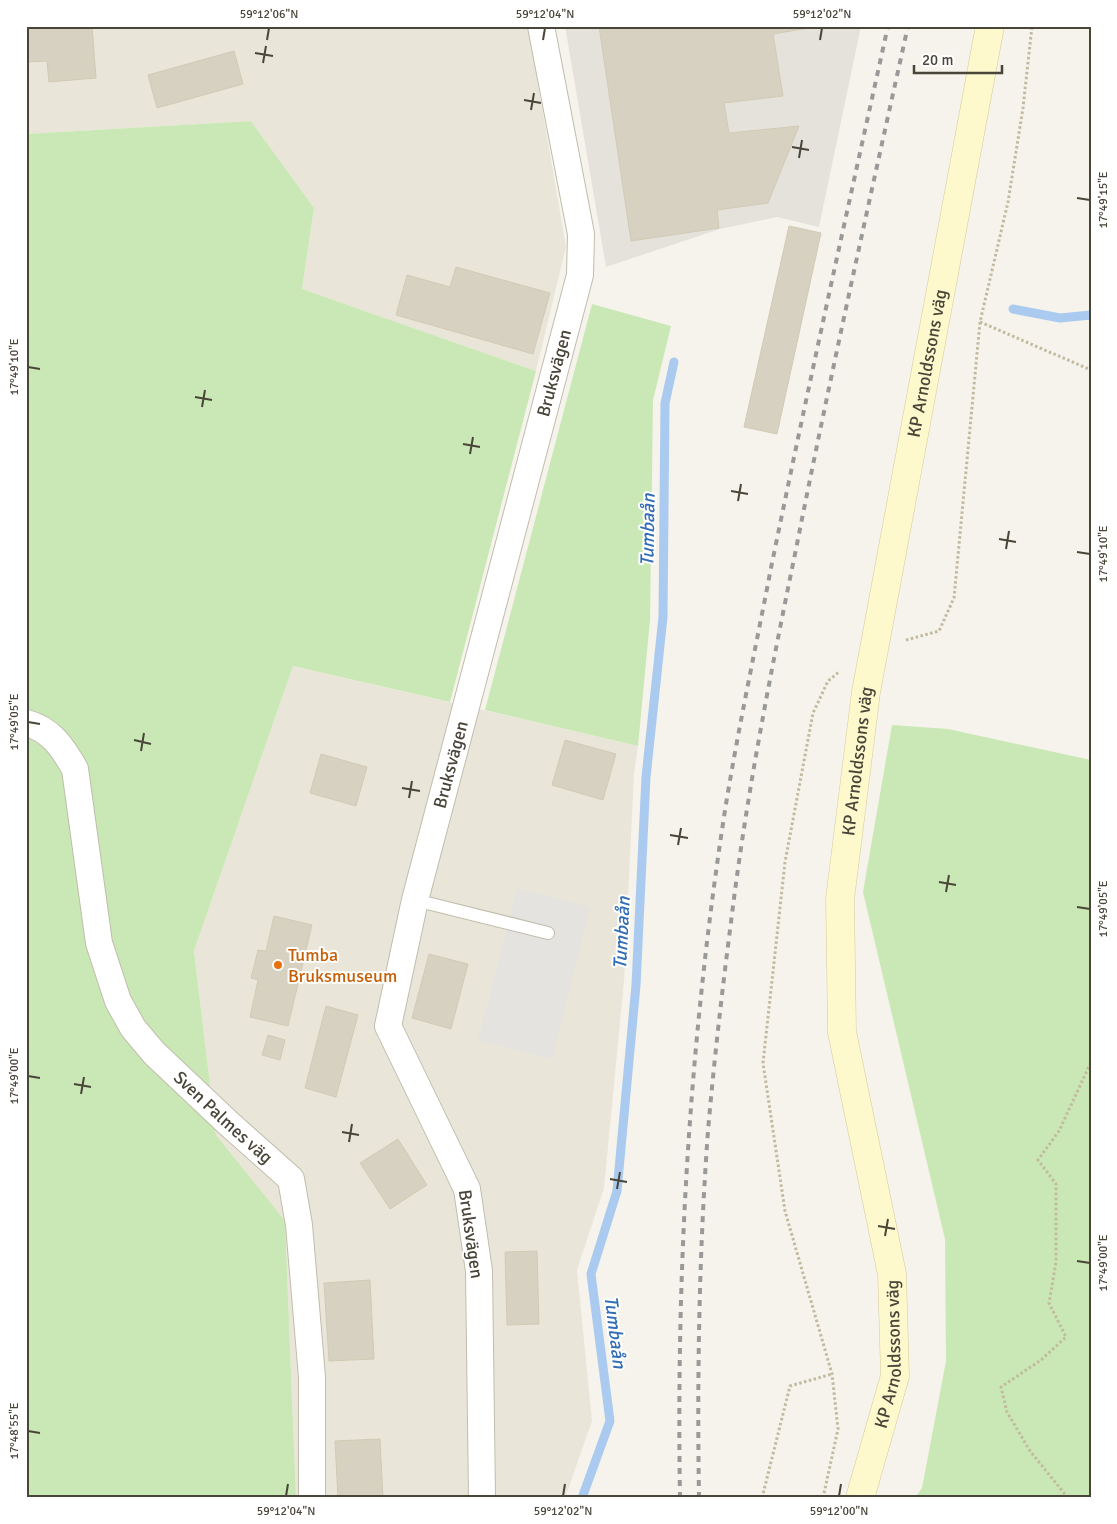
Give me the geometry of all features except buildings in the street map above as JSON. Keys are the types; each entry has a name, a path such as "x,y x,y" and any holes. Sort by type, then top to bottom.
{"main road":[{"name":"KP Arnoldssons väg","path":"860,1498 895,1376 892,1274 842,1032 840,899 866,692 990,26"}],"street":[{"name":"Bruksvägen","path":"482,1498 479,1271 468,1189 388,1026 415,900 580,275 581,234 542,26"},
{"name":"Sven Palmes väg","path":"26,723 49,734 60,744 75,768 99,943 118,1001 133,1028 154,1053 226,1122 291,1179 299,1225 312,1377 312,1498"}],"lane":[{"path":"415,900 548,933"}],"path":[{"path":"906,640 939,631 954,598 980,322 1008,202 1023,108 1032,26"},
{"path":"980,322 1091,370"},
{"path":"823,1498 838,1429 832,1374 786,1211 763,1063 785,862 812,714 828,681 843,668"},
{"path":"1068,1498 1030,1451 1007,1412 1001,1387 1041,1360 1066,1337 1049,1304 1056,1262 1056,1184 1038,1160 1059,1131 1091,1062"},
{"path":"762,1498 790,1386 832,1374"}],"shaded area":[{"path":"26,26 528,26 566,247 536,371 302,289 314,208 251,121 26,134"},
{"path":"565,26 861,26 819,227 777,217 720,229 606,267"},
{"path":"293,666 638,746 634,774 624,981 604,1188 577,1270 592,1421 565,1498 296,1498 285,1222 216,1135 194,951"},
{"path":"517,888 590,907 552,1059 478,1040"}],"green space":[{"path":"251,121 314,208 302,289 536,371 450,702 293,666 194,951 216,1135 285,1221 296,1498 26,1498 26,134"},
{"path":"592,304 671,326 653,400 650,620 638,746 485,710"},
{"path":"892,725 948,729 1091,760 1091,1498 915,1498 922,1488 946,1361 945,1239 863,892"}],"waterway":[{"path":"1013,309 1060,318 1091,315"},
{"name":"Tumbaån","path":"582,1498 610,1421 591,1274 617,1191 636,985 646,777 663,617 665,403 674,362"}],"railway":[{"path":"680,1498 680,1324 688,1150 703,976 726,804 771,568 888,26"},
{"path":"699,1498 699,1314 705,1177 724,974 737,876 759,737 808,488 908,26"}],"place":[{"name":"Tumba Bruksmuseum","path":"278,965"}]}
